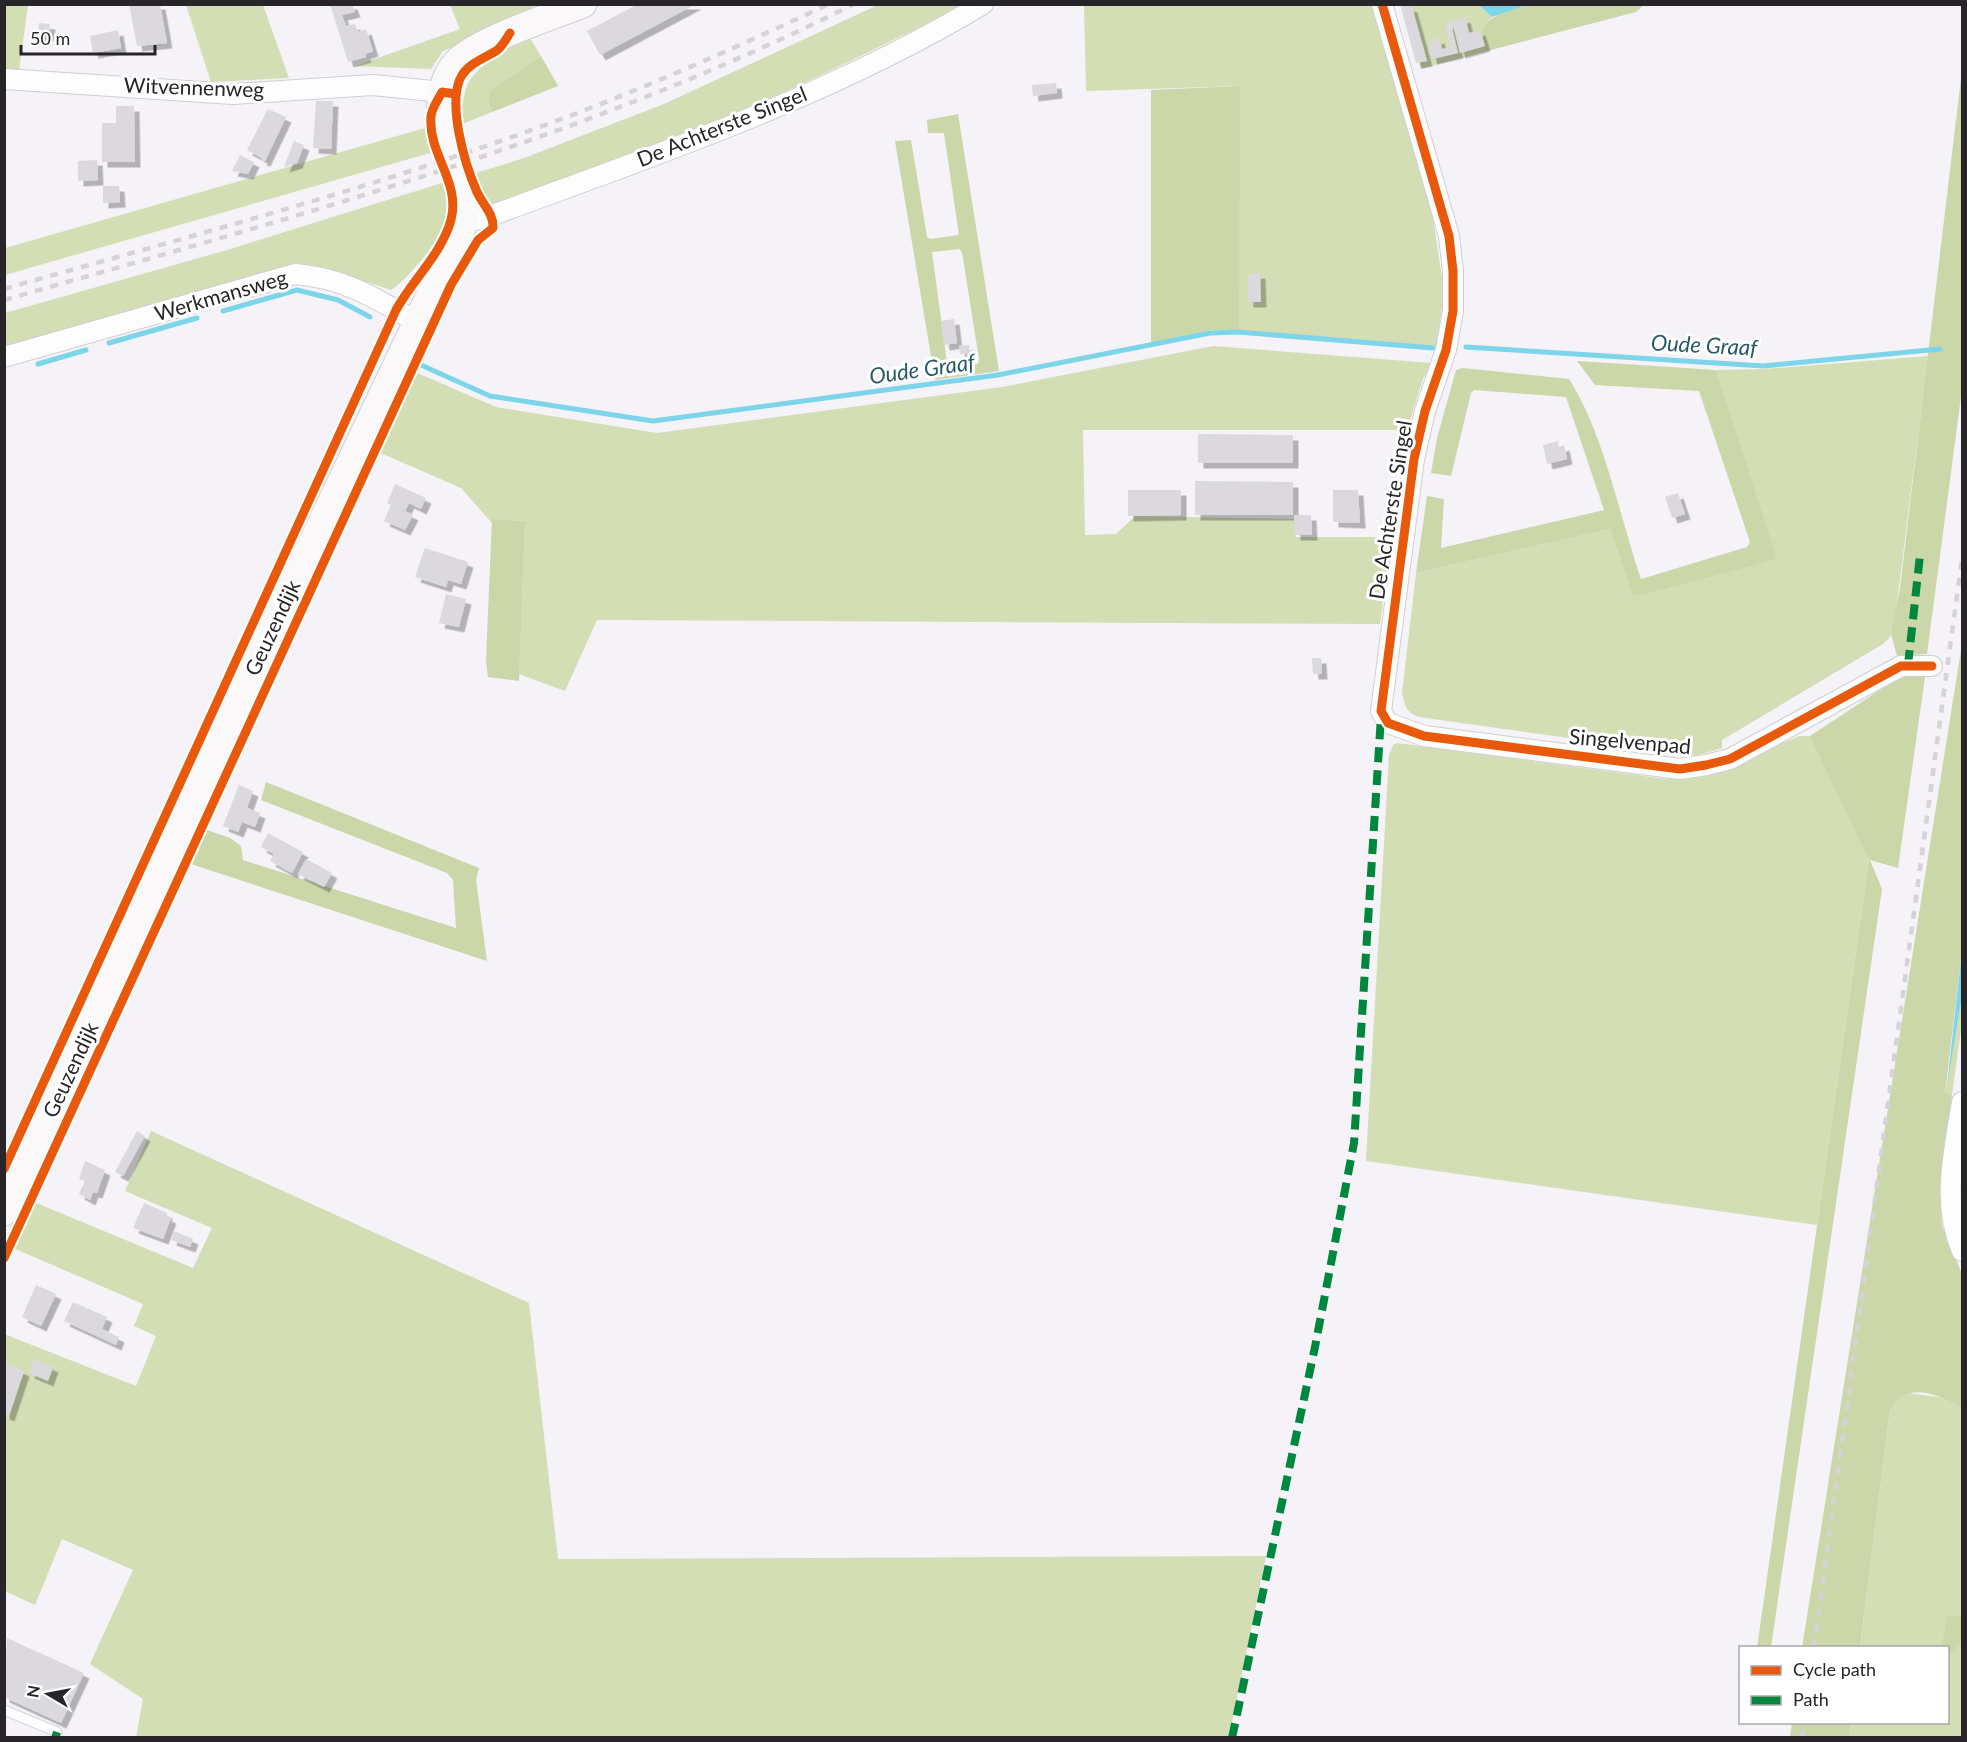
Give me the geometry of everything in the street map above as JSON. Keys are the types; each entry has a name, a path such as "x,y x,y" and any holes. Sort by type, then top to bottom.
{"main road":[{"path":"442,92 447,74 462,57 499,38 582,4"},
{"name":"Geuzendijk","path":"4,1212 285,600 465,220 467,199 442,124 442,92"}],"street":[{"name":"De Achterste Singel","path":"465,220 482,219 716,134 874,63 983,4"},
{"name":"De Achterste Singel","path":"1381,711 1413,459 1425,411 1446,350 1453,311 1453,271 1449,236 1382,4"},
{"name":"Witvennenweg","path":"4,79 233,94 373,85 442,92"},
{"name":"Werkmansweg","path":"4,357 295,274 324,276 357,289 417,322"},
{"name":"Singelvenpad","path":"1381,711 1388,723 1424,736 1680,769 1730,759 1901,666 1932,666"},
{"path":"1962,1102 1949,1184 1952,1223 1962,1251"}],"lane":[{"path":"4,1710 57,1732"}],"green space":[{"path":"4,5 28,5 19,70 5,69"},
{"path":"186,5 263,5 289,78 211,82"},
{"path":"450,5 536,5 502,26 443,51 431,69 355,66 460,29"},
{"path":"878,5 963,5 819,76 721,120 528,193 504,201 484,204 476,173 524,158 664,104"},
{"path":"1084,5 1373,5 1430,198 1444,291 1437,347 1239,330 1239,86 1086,91"},
{"path":"1403,5 1479,5 1492,17 1483,33 1483,42 1487,51 1421,69"},
{"path":"1527,5 1644,5 1636,12 1487,51 1483,40 1486,24 1500,14"},
{"path":"528,35 541,56 490,91 488,99 492,112 462,124 464,95 476,72 504,53 512,41"},
{"path":"541,56 558,86 492,112 488,99 490,91"},
{"path":"1962,70 1962,389 1927,654 1897,656 1891,634 1900,588"},
{"path":"1240,86 1239,330 1211,330 1151,343 1151,90"},
{"path":"958,114 999,371 935,380 895,141 911,140 927,237 930,239 959,235 944,133 928,133 927,120","holes":["959,249 962,252 979,359 978,364 950,366 947,363 932,252"]},
{"path":"425,128 432,152 430,153 5,275 5,248"},
{"path":"442,183 448,207 445,224 407,277 391,290 325,268 297,267 5,350 5,313 227,250"},
{"path":"1213,346 1432,363 1423,379 1407,430 1083,430 1085,535 1116,534 1135,516 1296,519 1296,537 1391,537 1380,624 597,620 565,691 519,674 525,521 492,519 492,523 461,488 376,451 413,371 496,407 657,433 1002,387"},
{"path":"1928,356 1895,619 1890,637 1883,644 1722,740 1722,748 1696,756 1419,717 1407,708 1402,693 1416,573 1610,529 1632,594 1776,559 1716,370 1764,369"},
{"path":"1577,361 1716,370 1777,559 1638,596 1632,594 1610,529 1416,573 1427,496 1444,499 1441,548 1604,510 1566,397 1474,390 1471,393 1451,476 1431,473 1437,438 1456,370 1462,368 1569,379 1592,424 1602,450 1641,579 1747,547 1750,542 1699,391 1595,385"},
{"path":"492,519 525,521 519,681 488,677 486,660"},
{"path":"1962,644 1962,951 1945,1093 1952,1095 1940,1186 1942,1226 1962,1274 1962,1408 1944,1398 1923,1392 1904,1395 1896,1401 1890,1410 1860,1646 1802,1646"},
{"path":"1907,676 1925,677 1898,868 1870,860 1882,889 1771,1646 1757,1646 1869,860 1810,736 1892,682"},
{"path":"1799,736 1810,736 1816,739 1869,860 1817,1225 1366,1161 1389,755 1393,745 1397,743 1666,779 1715,772"},
{"path":"266,782 479,868 476,880 487,961 188,863 204,829 230,838 241,846 243,860 456,928 453,880 447,873 261,800"},
{"path":"1962,996 1962,1022 1952,1095 1945,1094"},
{"path":"151,1131 529,1303 558,1559 1266,1556 1229,1737 136,1737 143,1699 90,1664 133,1570 62,1539 35,1605 5,1591 4,1334 136,1386 156,1336 134,1326 143,1304 13,1248 34,1202 193,1268 212,1228 125,1191"},
{"path":"1907,1393 1947,1398 1962,1408 1962,1616 1947,1617 1941,1646 1860,1646 1890,1410 1894,1400"},
{"path":"1947,1616 1962,1616 1962,1643 1949,1655 1949,1646 1941,1646"},
{"path":"1962,1643 1962,1737 1849,1738 1851,1724 1949,1724 1949,1654"},
{"path":"1792,1724 1851,1724 1849,1737 1790,1737"}],"water":[{"path":"1479,5 1527,5 1492,17"},
{"path":"1962,951 1962,996 1947,1085"}],"building":[{"path":"129,4 160,4 167,43 137,46"},
{"path":"330,4 352,4 355,12 342,15 346,26 355,24 358,32 366,29 373,51 365,54 366,57 348,62"},
{"path":"638,4 696,4 600,55 587,31"},
{"path":"1400,4 1412,7 1427,61 1416,63"},
{"path":"1465,17 1469,33 1480,30 1485,46 1460,53 1452,21"},
{"path":"1450,20 1458,53 1432,59 1428,45 1432,44 1431,40 1439,38 1442,49 1451,47 1445,27"},
{"path":"39,23 50,24 48,36 38,35"},
{"path":"118,30 121,48 93,53 90,36"},
{"path":"1056,83 1057,93 1033,96 1032,85"},
{"path":"316,101 333,101 331,149 313,148"},
{"path":"116,106 134,106 135,162 102,162 102,123 116,123"},
{"path":"268,109 286,117 265,161 247,150"},
{"path":"294,141 304,145 297,163 284,167"},
{"path":"240,155 254,162 248,174 232,171"},
{"path":"97,160 98,180 78,181 78,161"},
{"path":"103,186 119,186 120,202 103,203"},
{"path":"1260,273 1261,302 1248,302 1248,274"},
{"path":"954,319 957,343 944,345 941,321"},
{"path":"969,345 969,354 960,354 959,346"},
{"path":"1198,434 1293,435 1293,463 1198,463"},
{"path":"1558,441 1559,447 1564,445 1567,459 1547,464 1543,445"},
{"path":"1195,481 1293,482 1293,515 1195,515"},
{"path":"395,484 426,498 421,509 409,503 405,511 413,515 405,530 384,521 391,505 387,503"},
{"path":"1128,490 1181,490 1181,515 1128,516"},
{"path":"1333,490 1358,490 1360,523 1333,522"},
{"path":"1678,493 1685,514 1672,518 1665,497"},
{"path":"1294,515 1311,515 1312,535 1295,535"},
{"path":"425,548 468,562 461,584 448,580 446,587 415,577"},
{"path":"446,594 466,599 459,627 439,623"},
{"path":"1312,658 1321,658 1322,674 1313,674"},
{"path":"239,785 253,791 247,808 260,813 255,827 242,822 238,832 223,826"},
{"path":"268,833 303,852 292,873 270,861 274,854 261,847"},
{"path":"306,859 332,873 324,887 298,874"},
{"path":"137,1131 145,1136 123,1176 115,1172"},
{"path":"85,1161 105,1170 97,1193 93,1192 90,1200 79,1194 85,1181 79,1179"},
{"path":"144,1203 167,1213 166,1216 171,1218 163,1239 133,1228"},
{"path":"174,1231 193,1239 190,1247 171,1240"},
{"path":"36,1285 56,1294 41,1326 22,1317"},
{"path":"73,1302 107,1317 102,1329 119,1337 116,1345 64,1321"},
{"path":"34,1359 53,1367 48,1381 29,1373"},
{"path":"4,1363 24,1371 9,1416 4,1414"},
{"path":"7,1638 84,1673 61,1723 4,1697"}],"waterway":[{"name":"Oude Graaf","path":"223,311 297,290 338,300 370,317"},
{"name":"Oude Graaf","path":"109,343 197,318"},
{"name":"Oude Graaf","path":"421,365 490,396 653,421 998,375 1210,333 1238,332 1433,348"},
{"name":"Oude Graaf","path":"1466,347 1763,366 1940,349"},
{"name":"Oude Graaf","path":"38,364 86,350"}],"railway":[{"path":"4,289 272,213 471,151 648,85 829,4"},
{"path":"4,300 329,206 543,136 648,96 752,52 854,4"},
{"path":"1814,1646 1962,559"},
{"path":"1802,1738 1804,1724"}],"marked path":[{"path":"1908,665 1920,555"},
{"path":"1232,1738 1315,1347 1354,1143 1381,716"},
{"path":"55,1738 57,1732"}],"cycle path":[{"path":"1382,4 1449,236 1453,271 1453,311 1446,350 1425,411 1414,459 1381,711 1388,723 1424,736 1680,769 1730,759 1901,666 1932,666"},
{"path":"4,1258 451,285 478,240 493,228 490,214 477,192 467,166 459,133 456,100 458,86 465,71 498,49 510,33"},
{"path":"4,1169 396,310 434,256 446,233 451,220 452,193 434,143 431,114 442,92 455,94"}]}
